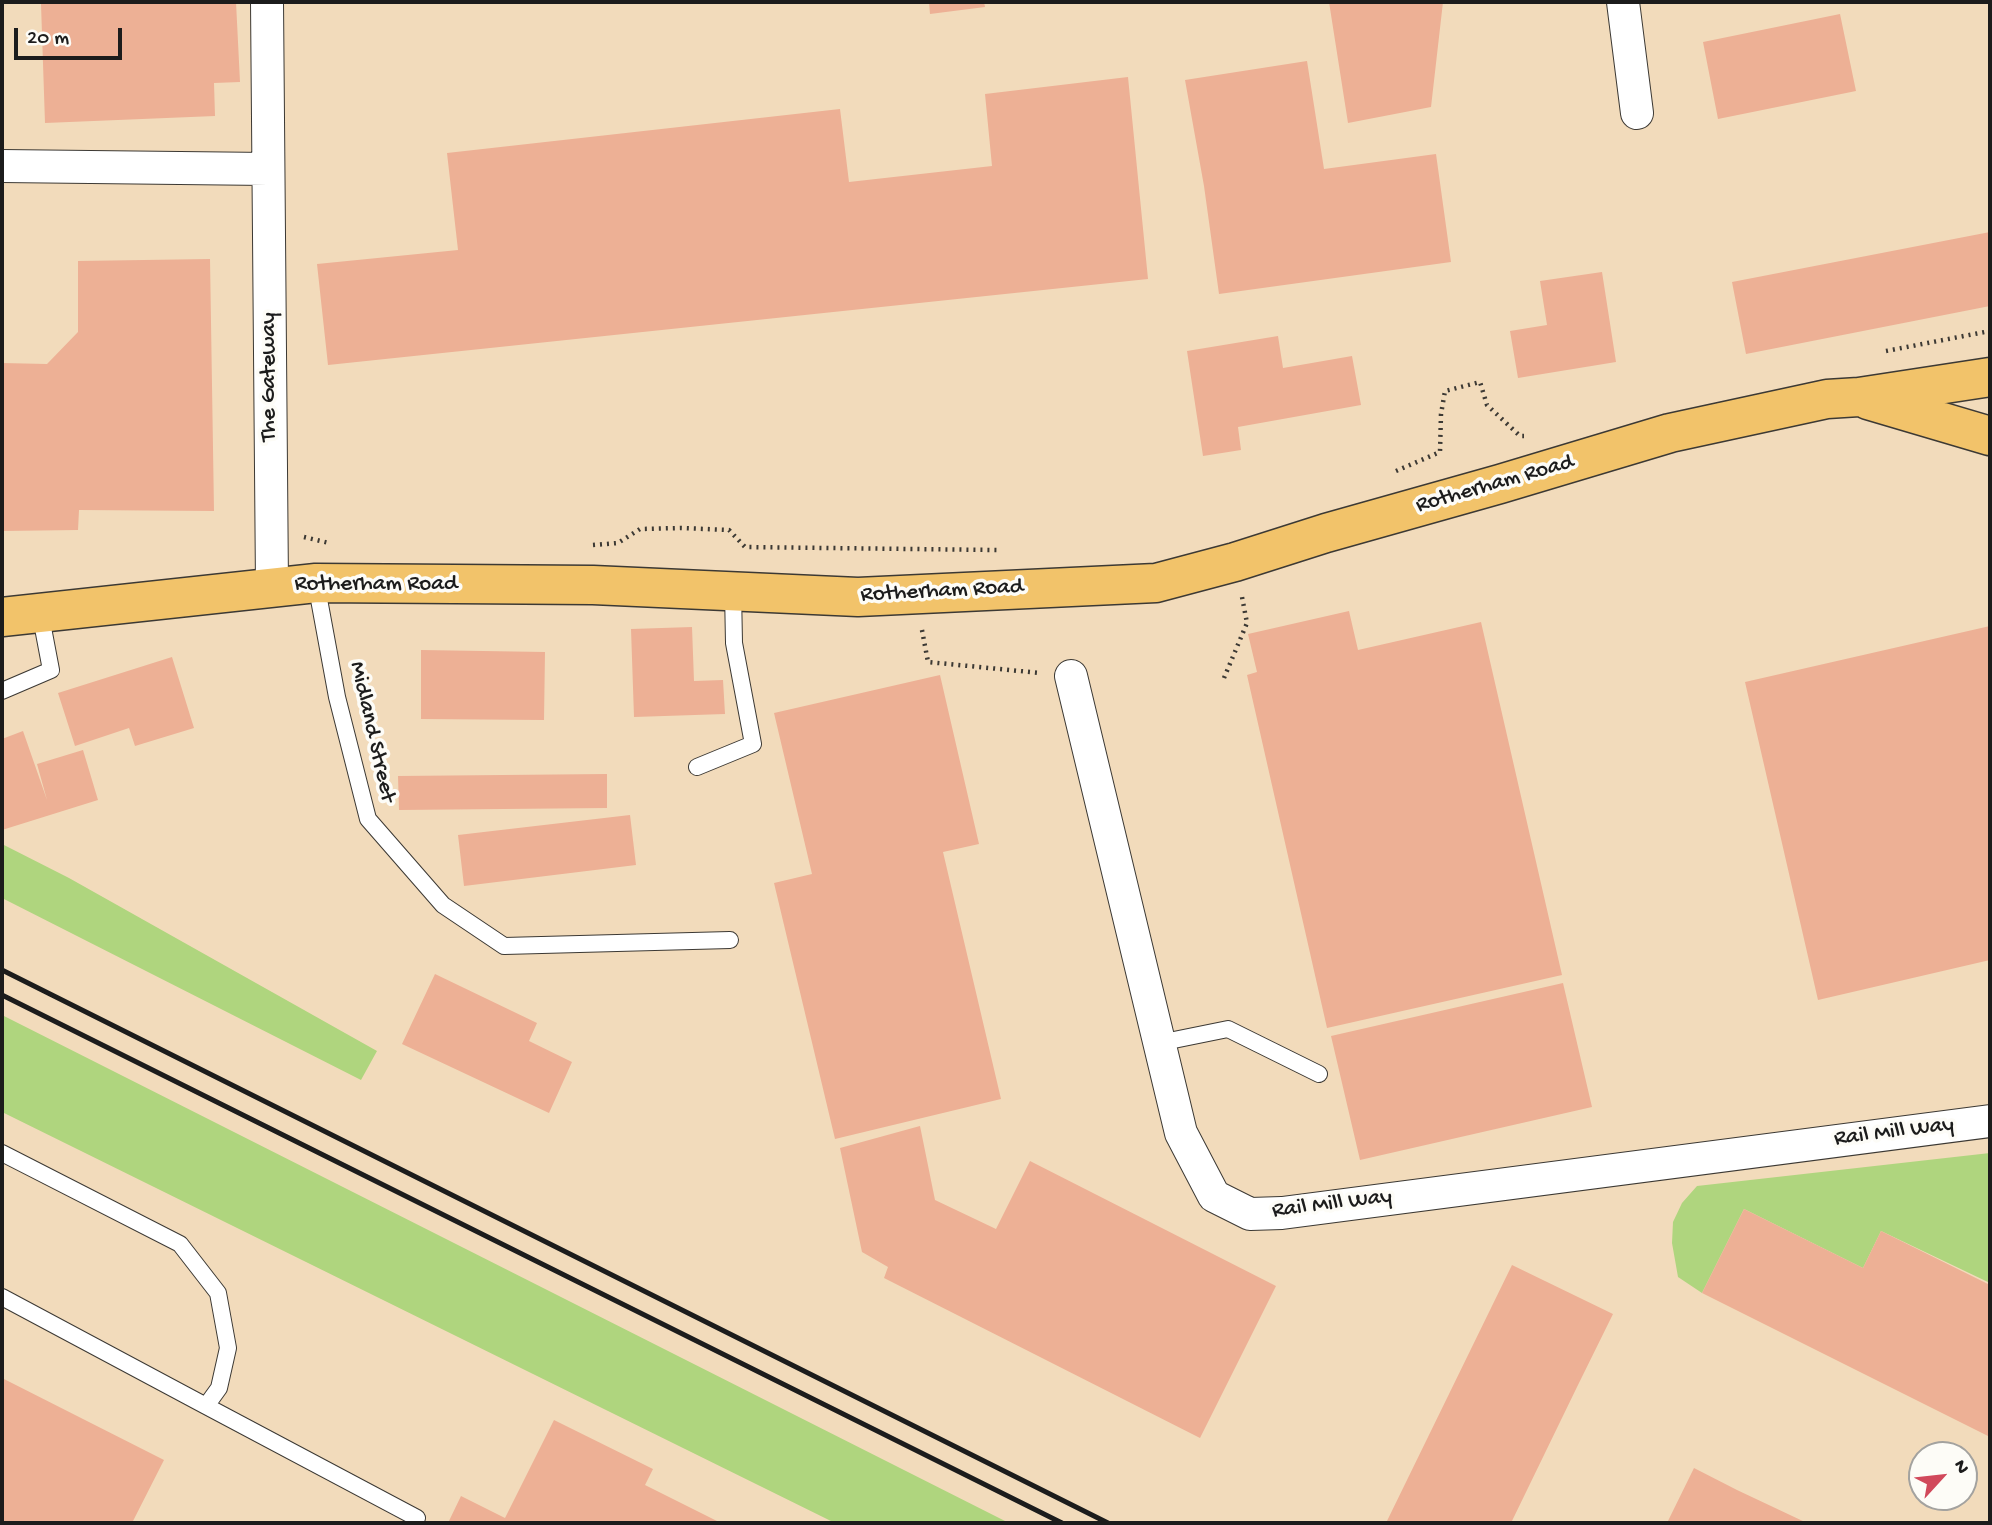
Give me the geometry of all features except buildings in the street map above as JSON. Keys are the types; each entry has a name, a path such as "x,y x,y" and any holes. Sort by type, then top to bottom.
{"main road":[{"name":"Rotherham Road","path":"2,617 316,583 593,585 859,597 1156,583 1670,433 1827,399 1860,397 1990,377"},
{"name":"Rotherham Road","path":"1860,397 1990,436"}],"street":[{"name":"The Gateway","path":"267,2 272,586"},
{"path":"1623,2 1637,113"},
{"path":"2,166 268,169"},
{"name":"Rail Mill Way","path":"1071,676 1181,1133 1213,1196 1250,1214 1282,1213 1990,1121"}],"lane":[{"name":"Midland Street","path":"316,583 337,697 368,820 443,905 504,946 730,940"},
{"path":"697,767 752,744 734,643 733,591"},
{"path":"2,691 51,670 40,612"},
{"path":"1159,1043 1228,1029 1319,1074"},
{"path":"2,1153 180,1244 218,1293 228,1348 219,1388 206,1406"},
{"path":"2,1297 417,1518"}],"path":[{"path":"1880,353 1990,331"},
{"path":"1395,471 1440,452 1441,414 1445,391 1480,382 1487,405 1520,436 1531,435"},
{"path":"580,545 618,543 640,529 681,528 729,530 745,547 1001,550"},
{"path":"271,537 304,537 341,544"},
{"path":"1224,678 1247,623 1235,562"},
{"path":"916,594 928,662 1071,676"}],"green space":[{"path":"2,844 69,878 377,1051 361,1080 2,898"},
{"path":"2,1015 1009,1523 835,1523 2,1112"},
{"path":"1990,1153 1990,1283 1881,1231 1863,1268 1744,1209 1702,1293 1678,1277 1672,1243 1673,1222 1682,1203 1697,1186"}],"railway":[{"path":"2,970 1108,1523"},
{"path":"2,995 1062,1523"}]}
